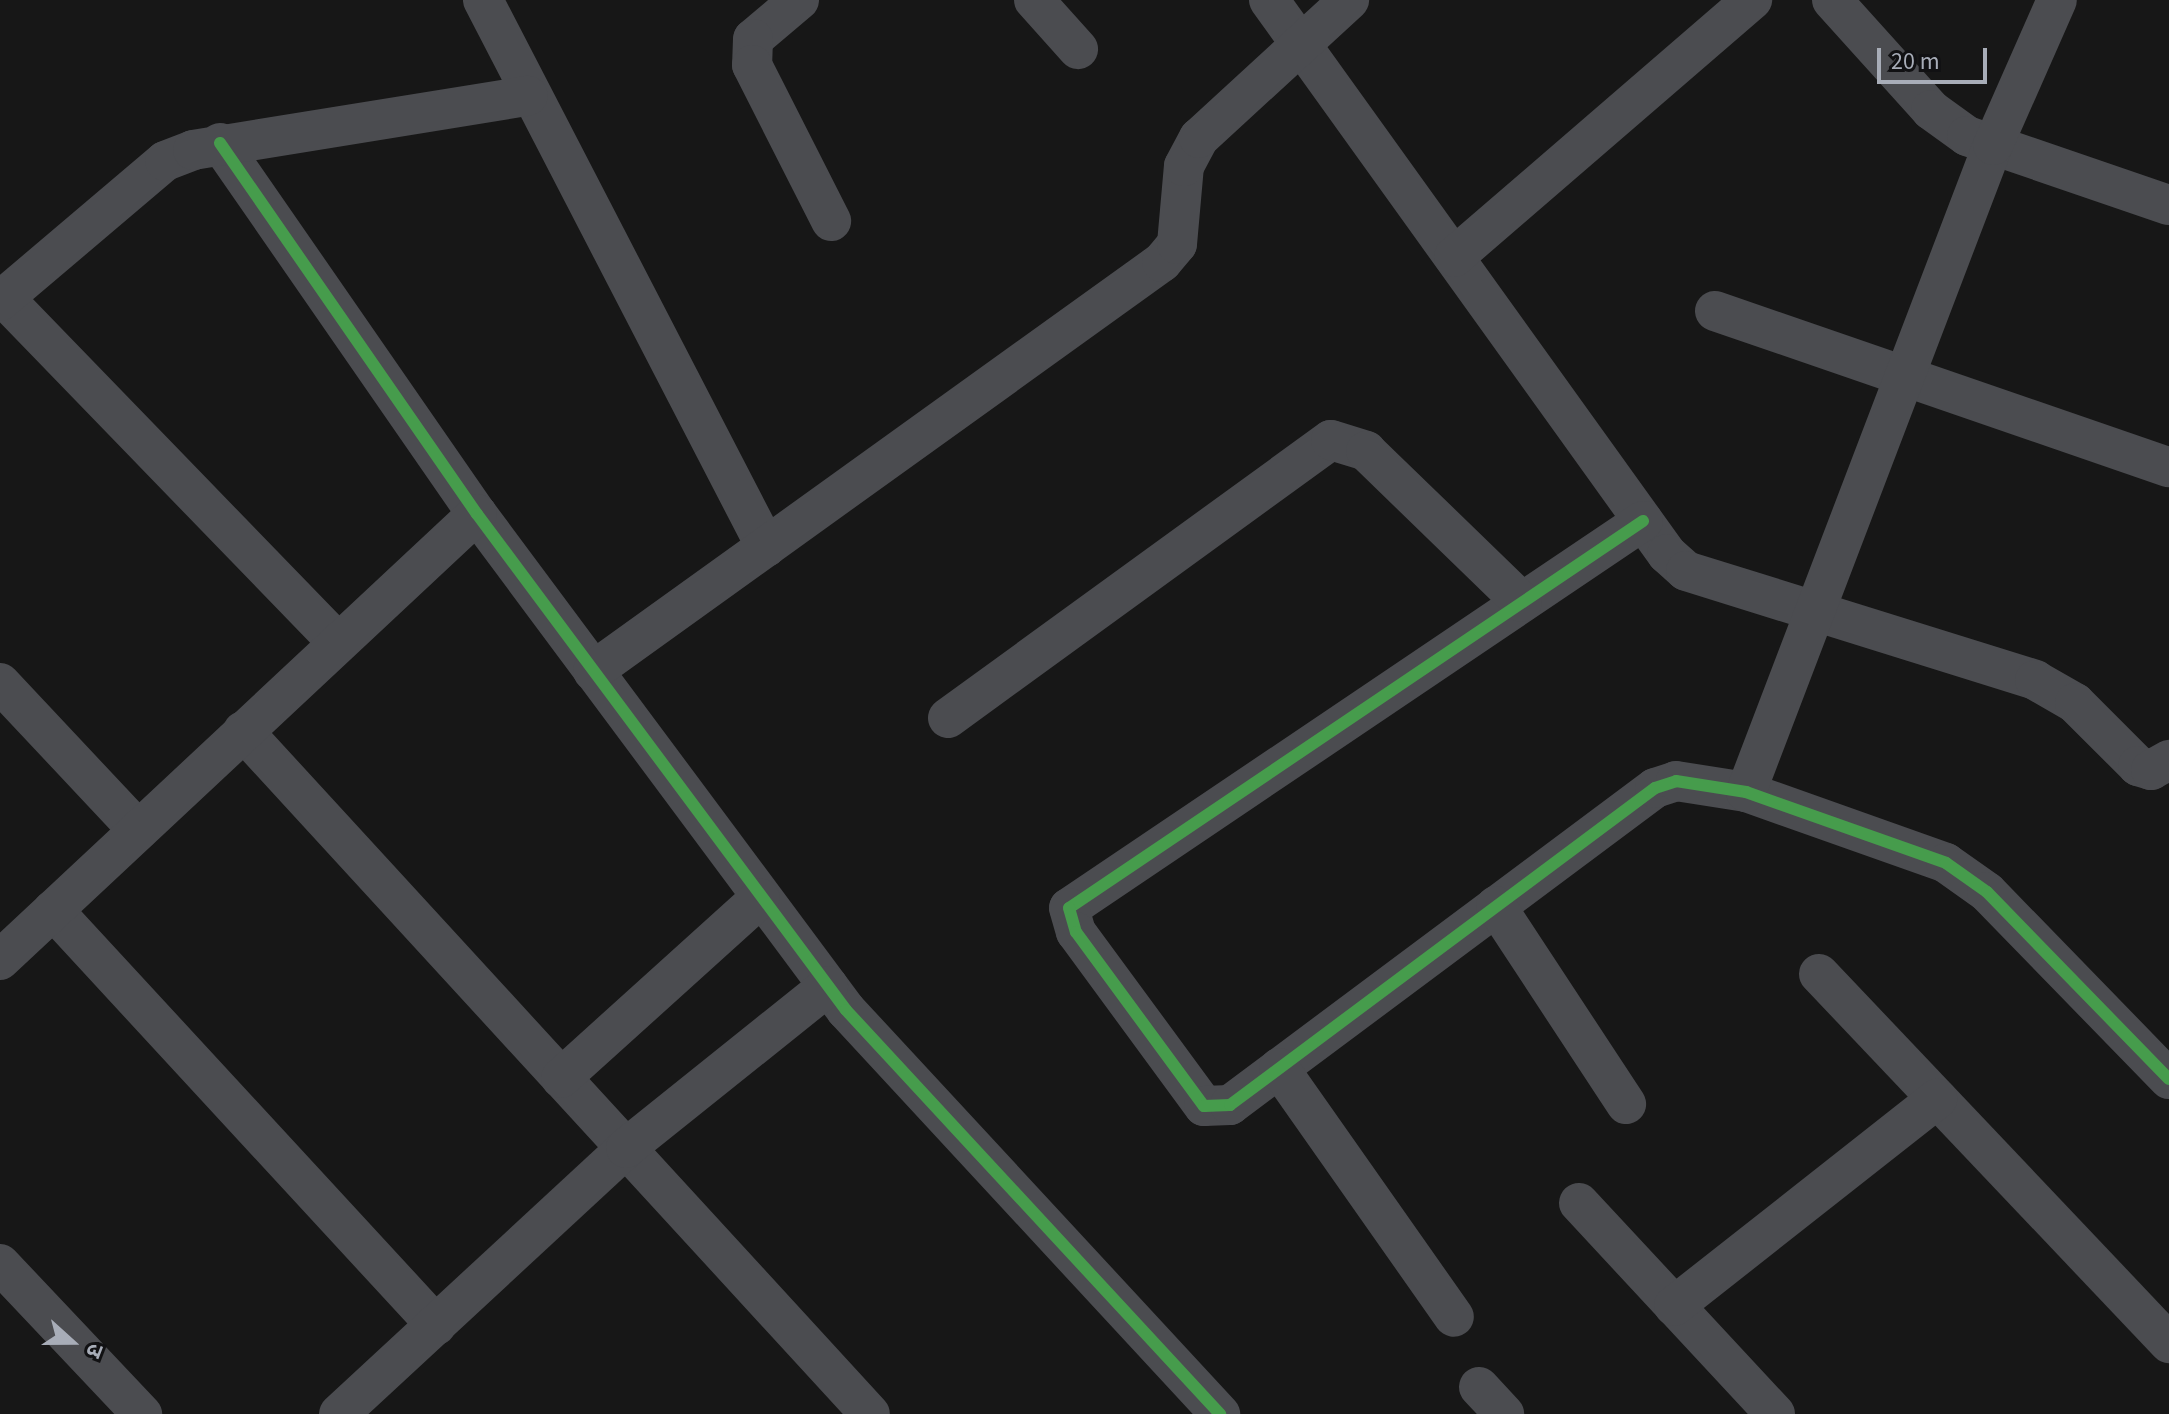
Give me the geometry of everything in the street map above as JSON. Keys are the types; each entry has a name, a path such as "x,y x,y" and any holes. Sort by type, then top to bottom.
{"street":[{"path":"483,0 528,96 766,547"},
{"path":"799,0 753,39 752,65 831,221"},
{"path":"1034,0 1078,49"},
{"path":"1269,0 1643,521 1686,571 2035,680 2075,703 2138,766 2151,770 2169,760"},
{"path":"593,671 1162,262 1177,244 1184,166 1199,138 1349,0"},
{"path":"1454,257 1752,0"},
{"path":"1832,0 1931,110 1993,145 2169,205"},
{"path":"1746,792 1909,377 1993,145 2057,0"},
{"path":"337,642 2,299 165,161 220,143 528,96"},
{"path":"220,143 477,514 828,986 1220,1414"},
{"path":"1715,311 2169,467"},
{"path":"948,718 1331,440 1366,451 1522,602"},
{"path":"0,960 477,514"},
{"path":"1643,521 1069,908 1076,932 1204,1106 1230,1105 1655,788 1695,781 1746,792 1946,863 1987,892 2169,1079"},
{"path":"0,683 138,830"},
{"path":"243,731 870,1414"},
{"path":"561,1078 760,898"},
{"path":"1496,906 1626,1104"},
{"path":"53,910 436,1325"},
{"path":"1819,974 2169,1343"},
{"path":"339,1414 626,1148 828,986"},
{"path":"1279,1068 1454,1317"},
{"path":"1674,1306 1937,1099"},
{"path":"1579,1203 1775,1414"},
{"path":"0,1264 142,1414"}],"cycle path":[{"path":"220,143 477,514 846,1010 1220,1414"},
{"path":"1643,521 1069,908 1076,932 1204,1106 1230,1105 1655,788 1676,781 1746,792 1946,863 1987,892 2169,1079"}]}
